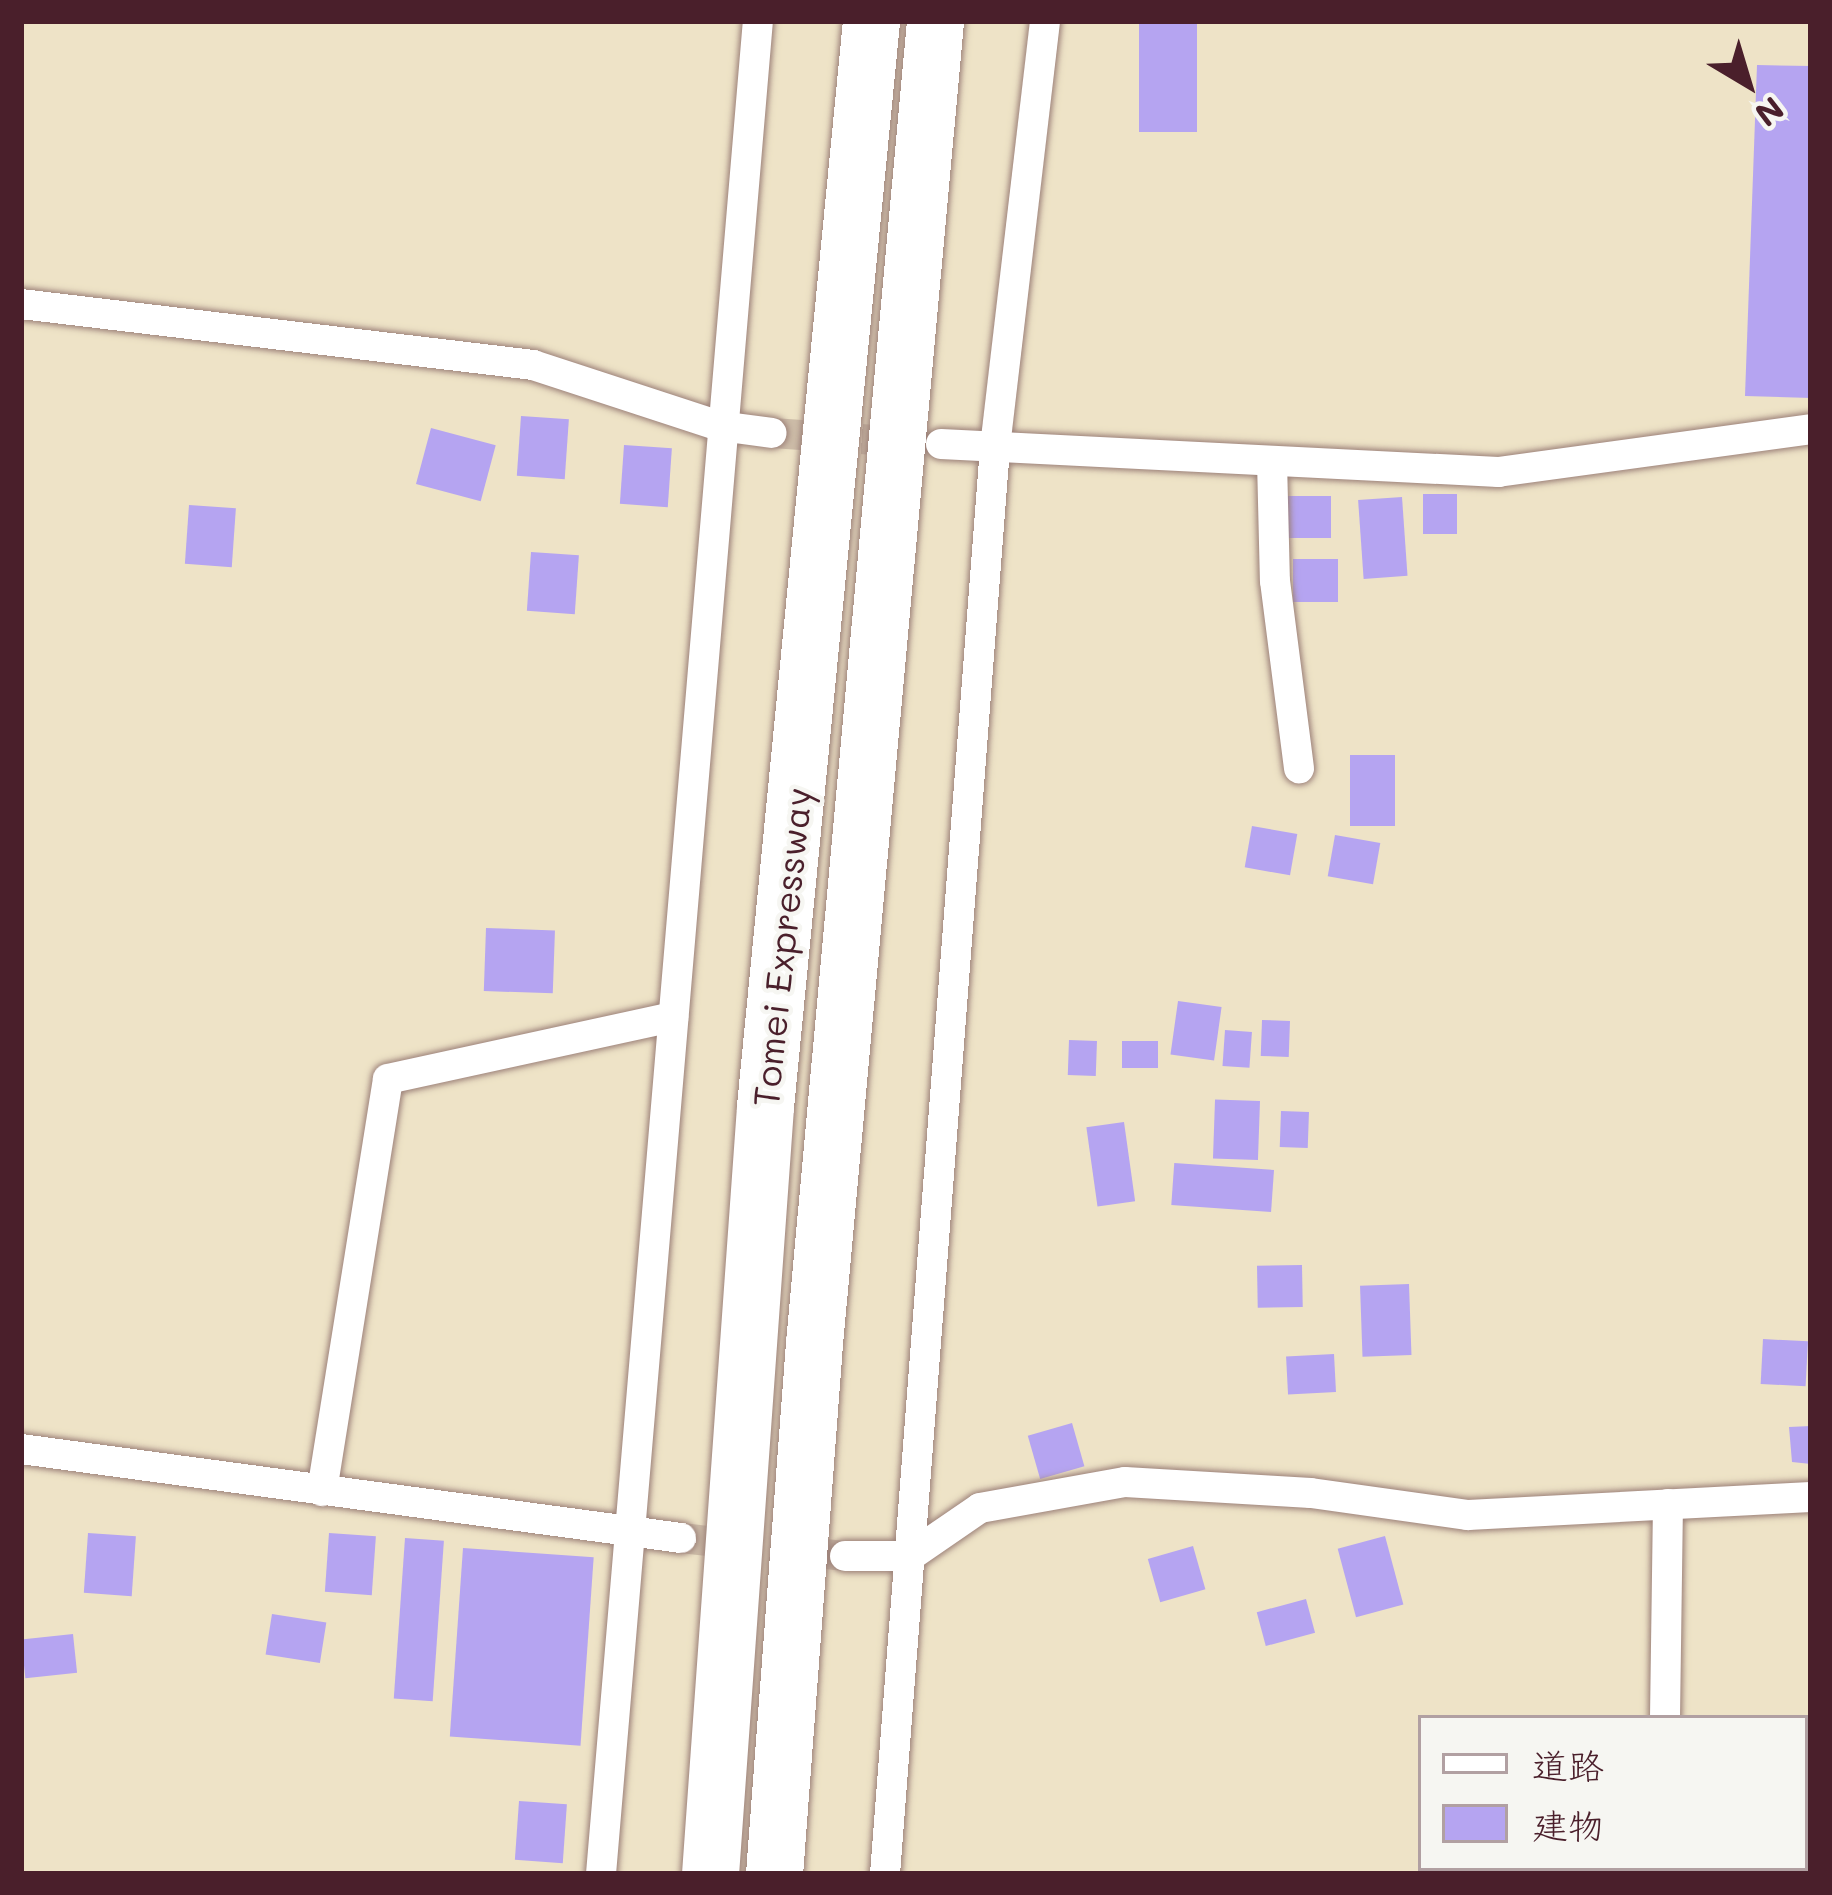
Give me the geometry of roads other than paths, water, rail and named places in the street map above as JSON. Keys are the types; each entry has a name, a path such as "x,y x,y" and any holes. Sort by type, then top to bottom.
{"highway":[{"name":"Tomei Expressway","path":"710,1874 765,1106 871,21"},
{"name":"Tomei Expressway","path":"774,1874 814,1343 935,21"}],"street":[{"path":"602,1874 720,426 758,21"},
{"path":"885,1874 995,447 1046,21"},
{"path":"21,304 533,365 720,426 772,434"},
{"path":"941,444 1498,472 1811,429"},
{"path":"1272,460 1275,581 1299,768"},
{"path":"322,1491 388,1079 673,1017"},
{"path":"21,1449 681,1538"},
{"path":"845,1556 910,1556 980,1508 1125,1482 1311,1492 1468,1514 1811,1497"},
{"path":"1666,1715 1668,1504"}],"tunnel":[{"path":"772,433 905,442"},
{"path":"681,1538 845,1556"}]}
